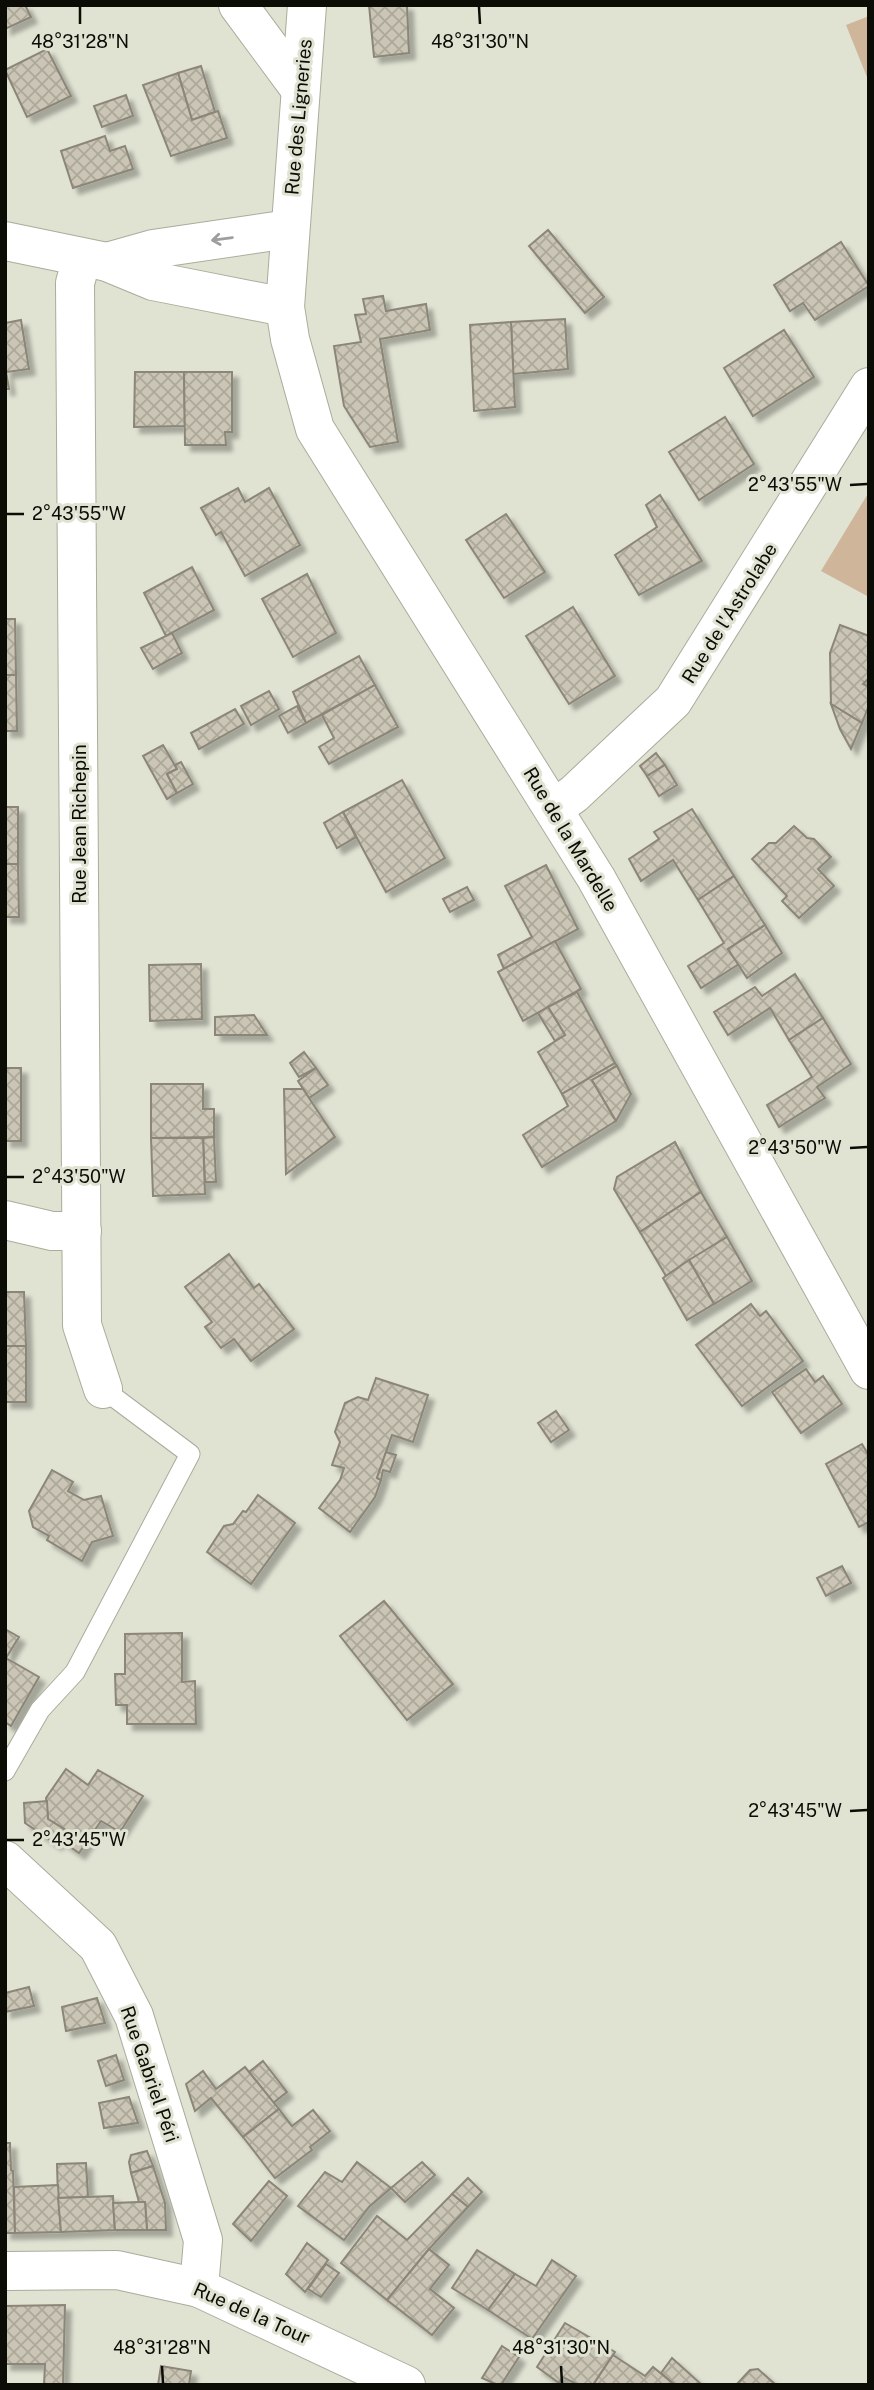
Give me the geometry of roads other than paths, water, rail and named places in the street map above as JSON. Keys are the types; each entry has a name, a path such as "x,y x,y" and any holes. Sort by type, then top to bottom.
{"street":[{"path":"238,5 300,89"},
{"name":"Rue des Ligneries","path":"285,307 307,5"},
{"path":"95,260 153,248 289,229"},
{"path":"5,241 95,260 153,281 285,307"},
{"name":"Rue Jean Richepin","path":"95,260 75,283 82,1325 103,1388"},
{"name":"Rue de la Mardelle","path":"285,307 290,339 315,429 554,808 869,1370"},
{"name":"Rue de l'Astrolabe","path":"554,808 574,794 673,701 869,387"},
{"path":"5,1220 52,1231 82,1231"},
{"name":"Rue Gabriel Péri","path":"5,1860 98,1946 134,2016 203,2240 199,2288"},
{"name":"Rue de la Tour","path":"5,2271 117,2270 199,2288 406,2385"}],"lane":[{"path":"5,1771 40,1710 75,1672 190,1454 103,1388"}]}
